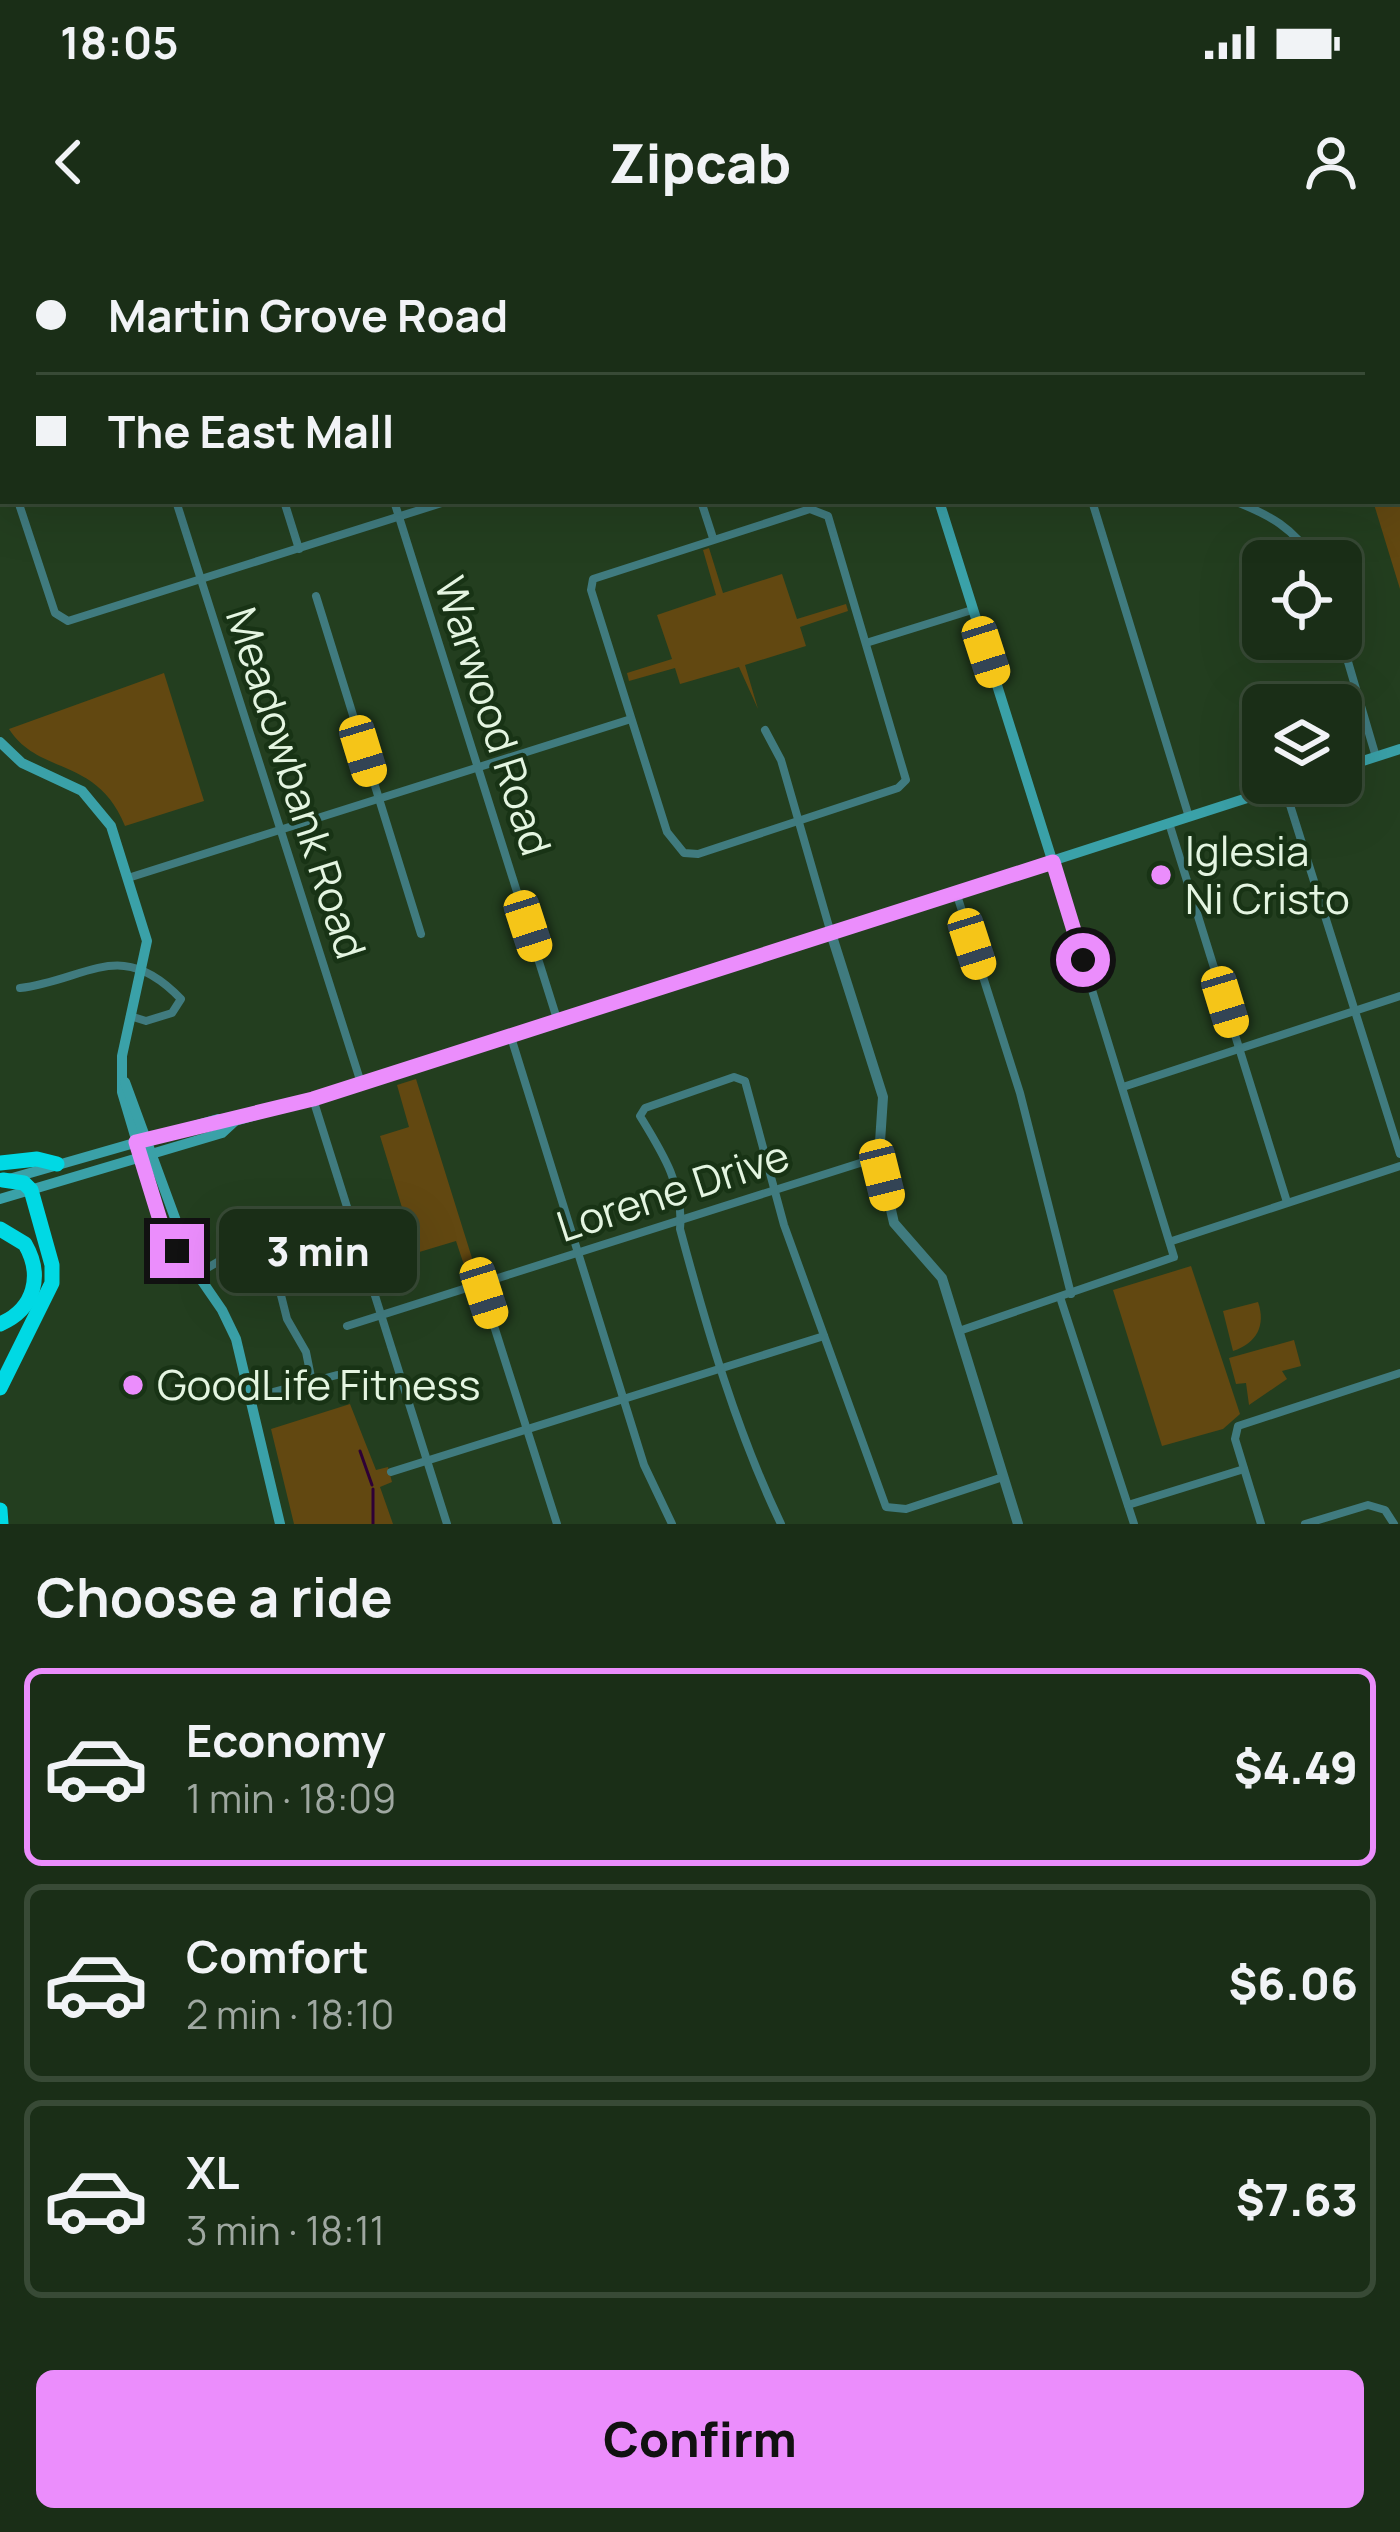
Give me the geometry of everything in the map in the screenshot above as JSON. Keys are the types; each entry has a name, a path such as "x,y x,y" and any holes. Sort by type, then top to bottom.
{"highway":[{"path":"1,1175 38,1159 58,1164"},
{"path":"0,1388 42,1312 52,1283 51,1259 31,1190 1,1175"},
{"path":"0,1229 25,1244 35,1273 28,1303 0,1324"},
{"path":"0,1510 2,1524"}],"main road":[{"path":"940,504 1053,862"},
{"path":"0,742 22,763 76,788 100,808 128,878 147,941 121,1060 125,1082 146,1155 195,1270 233,1333 280,1524"},
{"path":"1362,761 1400,749"},
{"path":"58,1164 218,1119 235,1121 313,1099 1242,800"},
{"path":"0,1199 222,1133 235,1121"}],"street":[{"path":"19,504 55,613 64,621 439,504"},
{"name":"Meadowbank Road","path":"177,504 361,1083"},
{"path":"285,504 299,549"},
{"name":"Warwood Road","path":"395,504 557,1018"},
{"path":"701,504 713,538"},
{"path":"1093,504 1189,817"},
{"path":"1242,504 1270,515 1300,540"},
{"path":"819,508 828,516 905,780 898,788 698,854 684,853 667,832 591,590 593,579 713,538 819,508"},
{"path":"316,596 421,934"},
{"path":"866,643 972,610"},
{"path":"1347,660 1376,757"},
{"path":"128,878 631,719"},
{"path":"765,730 781,760 883,1097 879,1157 894,1222 903,1239 939,1271 1018,1524"},
{"path":"1294,804 1400,1154"},
{"path":"1168,823 1287,1202"},
{"path":"958,1331 1174,1259 1053,862"},
{"path":"956,892 1020,1094 1071,1294"},
{"path":"20,988 106,963 143,970 179,995 181,1004 149,1020 130,1016"},
{"path":"1123,1087 1400,996"},
{"path":"510,1034 644,1465 672,1524"},
{"path":"781,1524 755,1470 720,1368 670,1167 640,1112 726,1079 745,1081 772,1190 886,1507 906,1509 1003,1477"},
{"path":"313,1099 447,1524"},
{"name":"Lorene Drive","path":"347,1326 879,1157"},
{"path":"1172,1241 1400,1166"},
{"path":"195,1270 288,1221"},
{"path":"265,1232 286,1319 306,1352 312,1382"},
{"path":"481,1285 557,1524"},
{"path":"1060,1297 1134,1524"},
{"path":"391,1472 824,1336"},
{"path":"1261,1524 1235,1433 1250,1420 1400,1373"},
{"path":"249,1399 337,1375"},
{"path":"1128,1504 1244,1468"},
{"path":"1305,1524 1368,1505 1385,1510 1394,1524"}],"shaded area":[{"path":"1374,504 1400,504 1400,589"},
{"path":"709,548 723,593 782,574 797,619 846,604 848,611 800,627 806,646 745,665 758,709 739,667 680,684 675,668 629,681 627,673 672,659 657,615 716,595 703,550"},
{"path":"164,673 204,801 125,826 99,788 36,754 9,729"},
{"path":"416,1079 477,1274 468,1277 456,1241 416,1253 380,1136 409,1127 397,1085"},
{"path":"1191,1266 1240,1414 1223,1429 1162,1446 1113,1290"},
{"path":"1258,1302 1258,1332 1233,1351 1223,1311"},
{"path":"1294,1340 1301,1366 1282,1371 1287,1379 1249,1405 1246,1383 1236,1384 1229,1358"},
{"path":"350,1404 376,1470 388,1467 392,1482 380,1487 393,1524 294,1524 271,1429"}],"waterway":[{"path":"360,1451 372,1485"},
{"path":"373,1489 373,1524"}],"place":[{"name":"Iglesia Ni Cristo","path":"1161,875"},
{"name":"GoodLife Fitness","path":"133,1385"}],"route":[{"path":"177,1251 160,1220 136,1142 313,1099 1053,862 1083,960"}]}
